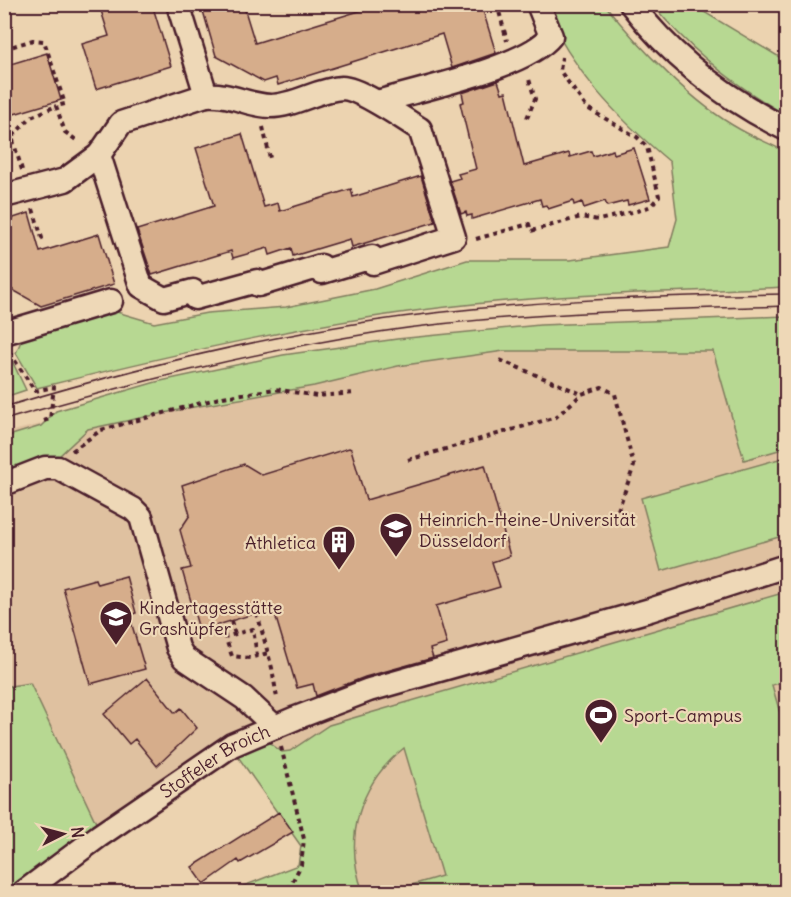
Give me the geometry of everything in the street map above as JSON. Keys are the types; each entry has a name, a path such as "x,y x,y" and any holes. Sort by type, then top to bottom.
{"street":[{"path":"178,4 206,95"},
{"path":"377,102 517,58 545,43 551,36 538,4"},
{"path":"632,4 647,25 696,72 746,109 786,129"},
{"path":"4,196 65,180 99,155 121,123 206,95 235,96 257,105 273,106 343,88 377,102 420,129 454,237 374,263 372,257 322,272 321,266 258,285 257,281 195,298 193,291 164,299 141,286 99,155"},
{"path":"4,333 111,301"},
{"path":"4,484 45,468 58,468"},
{"name":"Stoffeler Broich","path":"24,892 99,836 232,745 275,727 244,698 184,658 178,648 141,517 133,509 58,468"},
{"path":"275,727 369,690 650,610 786,566"}],"path":[{"path":"497,4 535,99 527,118"},
{"path":"454,237 457,245 529,224 531,231 581,217 599,220 651,206 660,196 647,147 637,137 586,108 560,72 563,53 551,36"},
{"path":"4,49 33,40 44,41 65,104 31,117 12,137 7,138"},
{"path":"257,105 270,158"},
{"path":"56,106 65,132 99,155"},
{"path":"12,137 42,238 37,240"},
{"path":"4,345 35,391 54,387 50,419 40,422"},
{"path":"500,360 582,394"},
{"path":"408,460 556,417 582,394 602,387 615,394 634,466 618,510"},
{"path":"58,468 78,444 100,430 223,397 275,389 317,396 355,393"},
{"path":"257,613 272,668"},
{"path":"231,621 235,634"},
{"path":"232,656 225,637 253,629 257,656"},
{"path":"226,657 250,658 268,653"},
{"path":"275,727 304,839 301,866 288,892"}],"shaded area":[{"name":"Heinrich-Heine-Universität Düsseldorf","path":"478,348 747,351 786,429 786,892 318,892 275,754 259,737 98,827 30,683 5,687 5,433 96,410"}],"green space":[{"path":"542,5 605,5 650,56 704,105 741,130 786,152 786,287 552,297 419,310 254,338 37,388 16,353 24,334 117,312 154,323 207,313 286,307 375,289 467,260 570,260 669,247 677,219 670,162 630,126 597,91 568,51"},
{"path":"653,5 699,5 704,12 786,61 786,115 750,92 698,52"},
{"path":"786,316 786,448 744,460 713,351 504,351 398,366 314,386 188,408 88,429 59,456 5,477 5,437 41,426 56,411 156,382 283,355 397,339 540,325"},
{"path":"5,353 12,361 26,390 5,397"},
{"path":"786,457 786,535 661,571 641,498"},
{"path":"786,592 786,681 772,685 786,734 786,892 447,892 446,890 388,892 442,876 404,748 388,762 376,778 359,813 355,832 355,852 357,872 363,892 228,892 298,865 301,846 234,751 267,741 282,752 290,751 329,725"},
{"path":"30,683 98,827 16,892 5,892 4,687"}],"building":[{"path":"99,4 152,4 171,66 96,89 82,44 109,36"},
{"path":"201,4 243,4 255,43 382,4 481,4 496,53 452,68 442,34 278,85 276,78 264,82 216,56"},
{"path":"47,53 61,100 4,117 4,66"},
{"path":"498,81 502,93 506,92 524,166 569,153 570,157 591,151 593,156 613,150 614,154 634,148 650,199 628,205 627,201 607,206 605,201 584,208 582,202 574,205 573,201 548,209 546,205 542,206 540,199 472,219 472,215 467,216 466,212 461,214 450,181 460,178 458,174 476,169 460,103 464,102 462,93"},
{"path":"242,134 264,207 278,203 280,211 351,189 353,197 421,176 435,222 352,247 350,239 293,256 291,248 270,255 268,248 233,258 231,251 152,275 137,230 214,206 196,148"},
{"path":"29,213 40,252 99,234 114,284 41,306 4,285 4,221"},
{"name":"Athletica","path":"349,448 366,500 485,465 510,556 492,562 500,587 436,606 447,644 430,649 433,658 365,677 316,696 313,684 297,688 273,608 205,629 198,626 182,570 191,568 180,530 190,515 182,485 244,464 262,475"},
{"path":"126,576 136,613 129,615 145,669 90,684 63,588 95,579 97,584"},
{"path":"147,678 175,713 181,708 197,728 157,766 135,739 129,744 104,714"},
{"path":"279,812 293,832 240,863 238,860 204,884 192,867"}],"tram line":[{"path":"4,407 184,358 275,338 366,322 523,304 681,296 786,294"},
{"path":"4,420 190,370 284,349 379,332 532,316 786,306"}],"place":[{"name":"Heinrich-Heine-Universität Düsseldorf","path":"396,558"},
{"name":"Athletica","path":"339,571"},
{"name":"Kindertagesstätte Grashüpfer","path":"116,646"},
{"name":"Sport-Campus","path":"601,744"}]}
